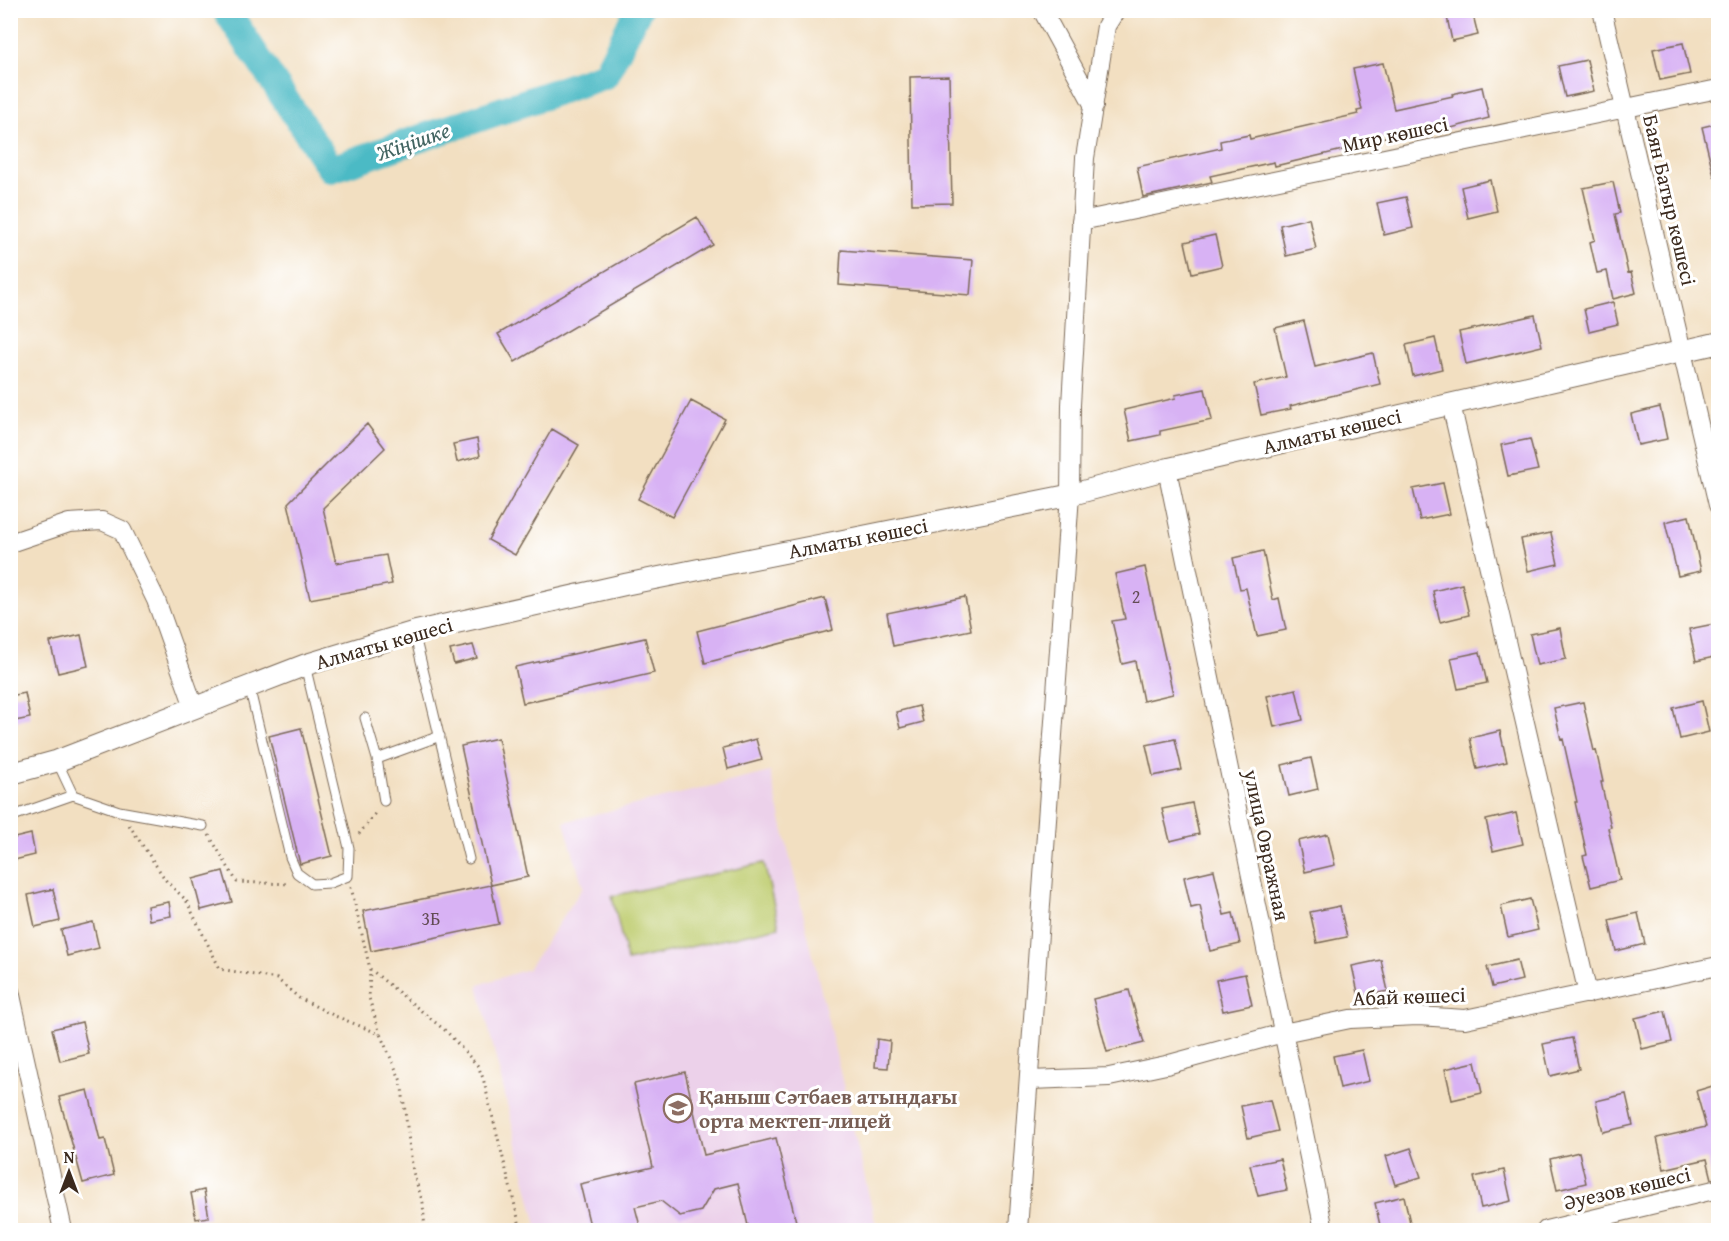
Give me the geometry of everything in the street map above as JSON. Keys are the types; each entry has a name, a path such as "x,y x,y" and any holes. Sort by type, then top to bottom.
{"street":[{"path":"1042,10 1094,106"},
{"path":"1018,1230 1070,495 1071,405 1085,158 1107,26 1116,10"},
{"name":"Баян Батыр көшесі","path":"1602,10 1719,506"},
{"name":"Мир көшесі","path":"1081,221 1719,89"},
{"name":"Алматы көшесі","path":"10,774 57,761 305,665 414,632 627,585 1070,495 1167,469 1719,343"},
{"path":"1451,404 1588,993"},
{"name":"улица Овражная","path":"1167,469 1324,1230"},
{"path":"10,543 69,523 102,521 122,530 156,600 194,707"},
{"name":"Абай көшесі","path":"1030,1080 1109,1077 1166,1065 1283,1033 1350,1019 1418,1016 1465,1019 1719,966"},
{"path":"10,991 16,1040 63,1230"},
{"name":"Әуезов көшесі","path":"1546,1230 1719,1189"}],"lane":[{"path":"414,632 469,859"},
{"path":"249,686 290,857 297,873 312,884 330,883 348,876 349,848 305,665"},
{"path":"365,718 384,801"},
{"path":"376,759 440,736"},
{"path":"57,761 73,795"},
{"path":"10,817 73,795 119,810 203,826"}],"path":[{"path":"349,848 384,801"},
{"path":"119,810 167,882 186,900 220,969 277,979 299,999 380,1034"},
{"path":"203,826 237,882 312,884"},
{"path":"348,876 370,969 369,998 380,1034 401,1081 413,1172 423,1203 425,1230"},
{"path":"370,969 447,1032 478,1066 483,1077 521,1230"}],"shaded area":[{"name":"Қаныш Сәтбаев атындағы орта мектеп-лицей","path":"770,772 877,1230 538,1230 478,985 528,969 583,887 564,822"}],"green space":[{"path":"764,863 779,927 627,961 612,896"}],"building":[{"path":"1472,11 1478,35 1452,41 1447,17"},
{"path":"1683,43 1690,74 1660,80 1653,49"},
{"path":"1587,60 1594,91 1565,97 1558,66"},
{"path":"1383,63 1394,109 1482,87 1489,118 1417,137 1416,130 1275,166 1274,162 1210,176 1212,182 1143,197 1137,167 1221,148 1220,141 1249,135 1250,139 1358,114 1357,111 1362,110 1353,69"},
{"path":"949,76 952,203 912,204 910,77"},
{"path":"1719,123 1719,176 1714,176 1702,127"},
{"path":"1490,180 1497,211 1468,218 1461,187"},
{"path":"1613,182 1620,213 1615,214 1628,273 1631,272 1636,293 1613,299 1607,271 1597,273 1590,242 1595,240 1583,188"},
{"path":"1406,197 1413,228 1384,235 1377,203"},
{"path":"697,217 713,245 515,362 498,334"},
{"path":"1309,218 1316,249 1286,256 1280,225"},
{"path":"1215,235 1222,266 1192,273 1185,242"},
{"path":"841,250 973,260 970,295 839,285"},
{"path":"1613,302 1618,324 1589,331 1584,309"},
{"path":"1535,315 1542,346 1466,364 1459,332"},
{"path":"1304,321 1315,367 1373,353 1380,384 1261,415 1254,384 1286,377 1275,328"},
{"path":"1435,338 1442,369 1413,376 1406,345"},
{"path":"1205,389 1212,420 1160,431 1160,435 1131,441 1124,410"},
{"path":"691,401 725,419 672,517 638,499"},
{"path":"1660,407 1667,439 1638,445 1631,414"},
{"path":"367,424 385,448 323,508 336,563 386,555 392,584 310,599 288,503"},
{"path":"552,429 579,445 515,555 488,540"},
{"path":"477,439 480,456 457,462 453,444"},
{"path":"1530,439 1538,470 1508,476 1501,445"},
{"path":"1443,483 1450,514 1420,520 1413,489"},
{"path":"1689,516 1701,571 1678,576 1665,522"},
{"path":"1551,533 1558,564 1528,571 1521,539"},
{"path":"1263,551 1273,600 1279,598 1286,630 1257,636 1246,588 1240,589 1233,558"},
{"path":"1145,567 1173,694 1143,701 1135,661 1122,664 1112,621 1125,619 1115,574"},
{"path":"1462,584 1469,615 1440,622 1433,591"},
{"path":"965,597 971,630 893,646 887,613"},
{"path":"825,598 833,630 705,663 697,631"},
{"path":"1719,623 1719,656 1696,661 1689,629"},
{"path":"1560,628 1566,659 1537,665 1530,634"},
{"path":"81,635 88,666 58,673 50,642"},
{"path":"645,638 654,673 523,703 515,667"},
{"path":"473,645 477,658 454,664 450,650"},
{"path":"1480,652 1487,683 1458,689 1451,658"},
{"path":"1296,689 1303,720 1274,727 1267,696"},
{"path":"25,693 30,718 10,722 10,696"},
{"path":"1702,701 1709,732 1680,739 1673,708"},
{"path":"1583,702 1603,782 1601,782 1611,827 1608,828 1620,880 1591,887 1583,856 1587,855 1575,802 1577,802 1554,708"},
{"path":"919,706 923,722 900,728 896,712"},
{"path":"301,728 332,856 300,864 269,736"},
{"path":"1500,731 1507,762 1477,769 1470,738"},
{"path":"498,738 528,877 491,885 461,746"},
{"path":"756,739 762,760 728,769 723,748"},
{"path":"1175,739 1182,770 1153,776 1146,745"},
{"path":"1311,758 1318,789 1289,796 1282,765"},
{"path":"1192,803 1199,834 1170,841 1162,809"},
{"path":"1516,813 1523,844 1493,851 1486,820"},
{"path":"31,834 35,855 10,861 10,839"},
{"path":"1328,834 1335,865 1305,872 1298,841"},
{"path":"1214,870 1224,915 1233,913 1240,944 1210,951 1200,906 1191,908 1184,877"},
{"path":"223,871 232,902 201,910 193,879"},
{"path":"491,885 499,924 371,951 363,911"},
{"path":"53,889 60,921 35,927 28,895"},
{"path":"1530,899 1538,930 1508,937 1501,906"},
{"path":"169,902 171,916 149,920 147,906"},
{"path":"1340,906 1347,937 1317,943 1310,912"},
{"path":"1638,913 1645,944 1616,951 1609,920"},
{"path":"93,922 99,948 67,956 61,930"},
{"path":"1381,960 1388,991 1359,997 1352,966"},
{"path":"1517,960 1522,980 1492,987 1487,967"},
{"path":"1245,974 1252,1005 1223,1011 1216,980"},
{"path":"1129,990 1144,1043 1107,1052 1093,999"},
{"path":"1665,1011 1672,1042 1642,1049 1635,1018"},
{"path":"82,1022 89,1054 60,1061 52,1029"},
{"path":"1572,1038 1579,1069 1550,1076 1543,1044"},
{"path":"877,1039 890,1041 888,1068 875,1067"},
{"path":"1362,1050 1369,1081 1340,1088 1333,1056"},
{"path":"1475,1062 1482,1093 1452,1100 1445,1069"},
{"path":"685,1072 704,1155 776,1138 798,1230 749,1230 738,1183 714,1189 701,1211 680,1216 661,1201 635,1207 641,1230 591,1230 580,1184 653,1167 634,1084"},
{"path":"1716,1085 1719,1092 1719,1178 1712,1179 1707,1159 1664,1169 1657,1138 1706,1127 1696,1091"},
{"path":"88,1090 100,1140 105,1139 114,1175 83,1183 59,1097"},
{"path":"1626,1094 1633,1125 1603,1132 1596,1101"},
{"path":"1270,1100 1278,1131 1248,1138 1241,1106"},
{"path":"1411,1148 1421,1177 1395,1185 1386,1156"},
{"path":"1579,1152 1586,1183 1557,1190 1550,1159"},
{"path":"1280,1159 1287,1190 1258,1196 1250,1165"},
{"path":"1504,1170 1511,1201 1481,1208 1474,1177"},
{"path":"204,1190 209,1217 196,1219 191,1193"},
{"path":"1404,1196 1411,1227 1381,1230 1375,1203"}],"waterway":[{"name":"Жіңішке","path":"226,10 331,169 605,75 638,10"}],"place":[{"name":"Қаныш Сәтбаев атындағы орта мектеп-лицей","path":"678,1108"}]}
